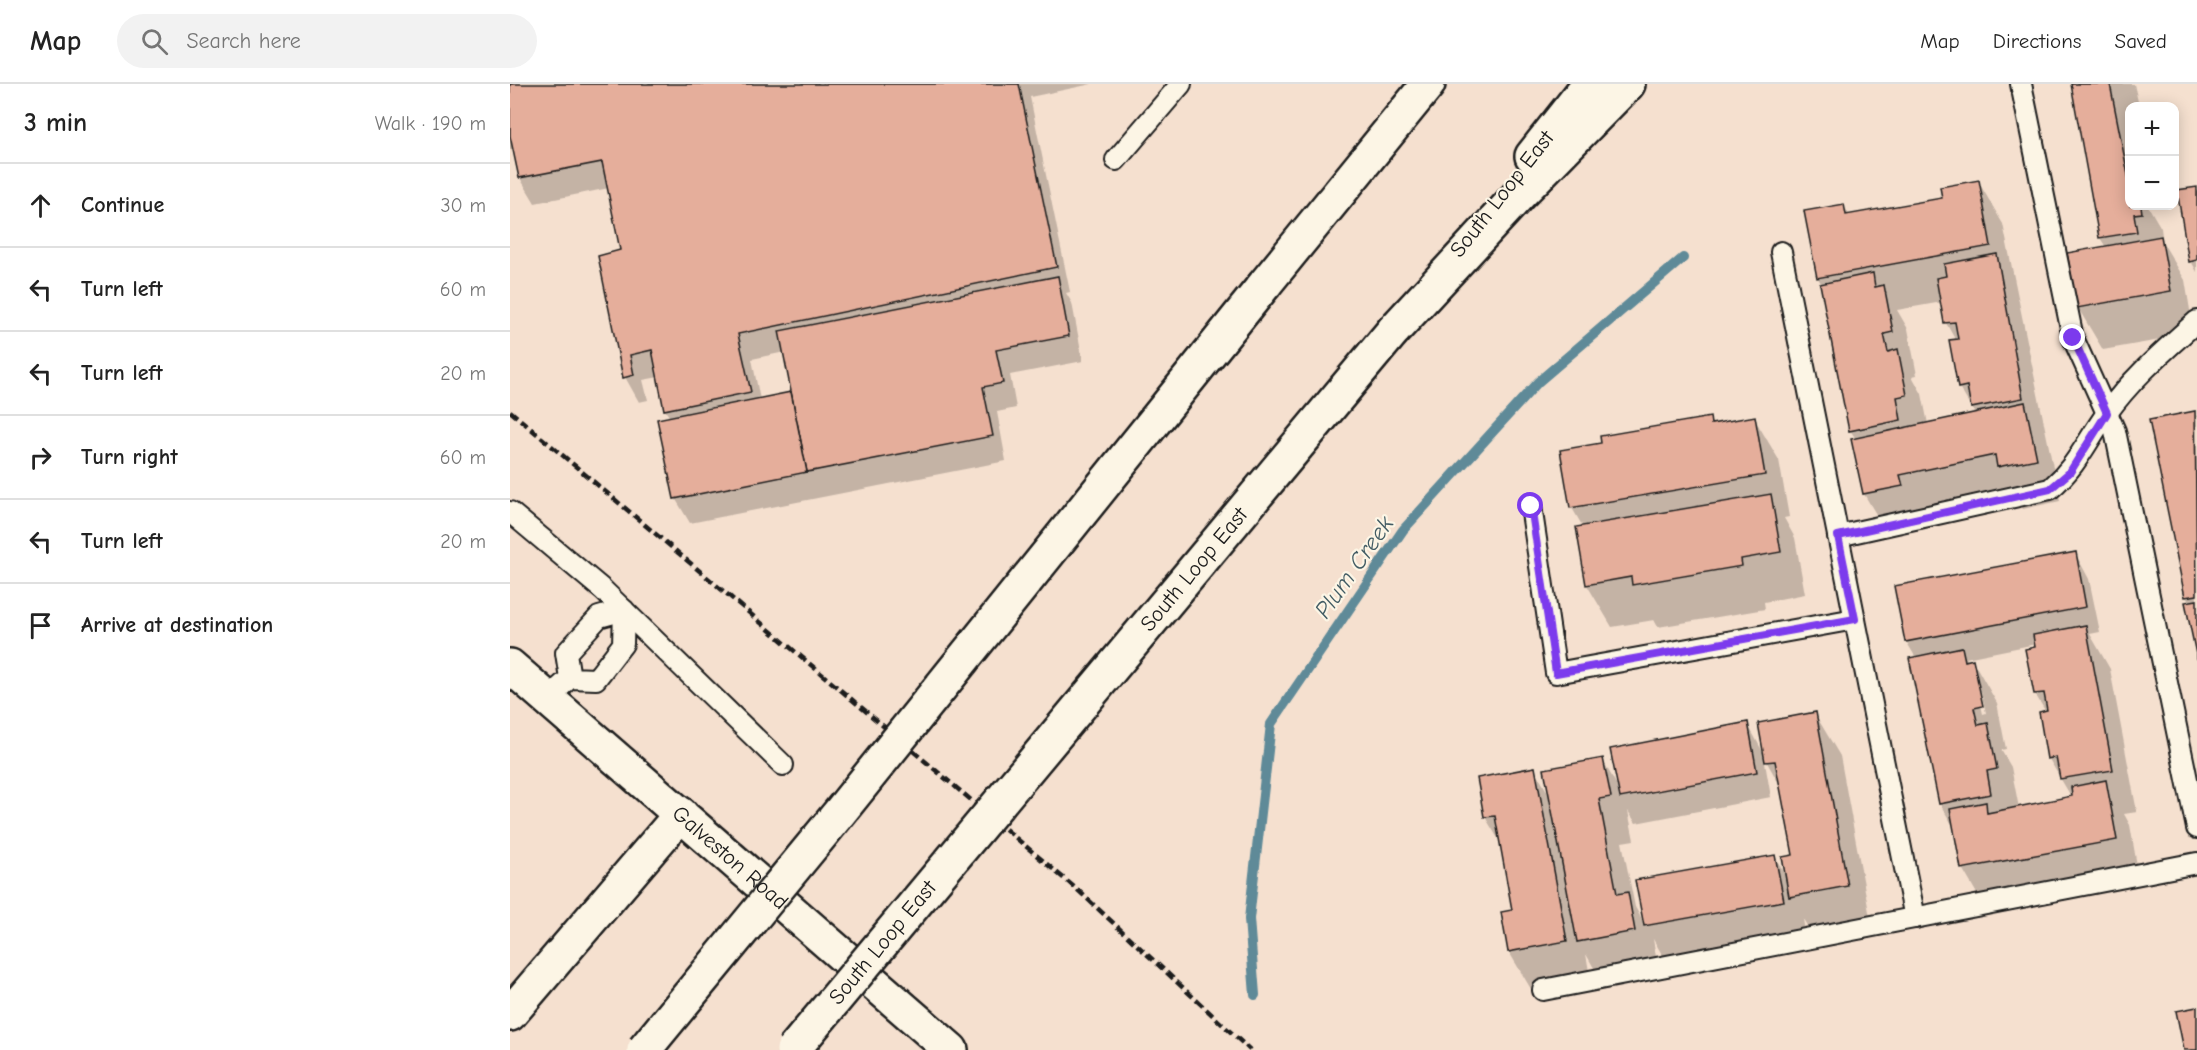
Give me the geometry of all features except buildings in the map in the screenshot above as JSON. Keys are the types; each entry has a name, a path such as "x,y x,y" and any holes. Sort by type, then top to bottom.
{"main road":[{"path":"1265,284 1411,84"},
{"path":"644,1050 848,802 1428,84"},
{"name":"South Loop East","path":"793,1050 1393,331 1589,84"},
{"path":"1393,331 1628,84"},
{"name":"Galveston Road","path":"510,666 559,688 681,814 951,1050"},
{"path":"510,1014 681,814"}],"lane":[{"path":"1116,160 1181,84"},
{"path":"2021,84 2073,338 2115,431 2197,828"},
{"path":"1781,252 1915,918"},
{"path":"1838,536 2050,489 2070,472 2107,413 2132,381 2197,321"},
{"path":"1531,506 1556,673 1855,619"},
{"path":"510,512 624,610 783,765"},
{"path":"624,610 623,644 596,679 559,688 566,653 599,617 624,610"},
{"path":"1543,990 2197,863"}],"waterway":[{"name":"Plum Creek","path":"1255,995 1249,919 1271,724 1403,530 1538,382 1683,258"}],"railway":[{"path":"510,411 1080,892 1250,1050"}],"route":[{"path":"1531,506 1556,673 1855,619 1838,536 2050,489 2070,472 2107,413 2073,338"}]}
